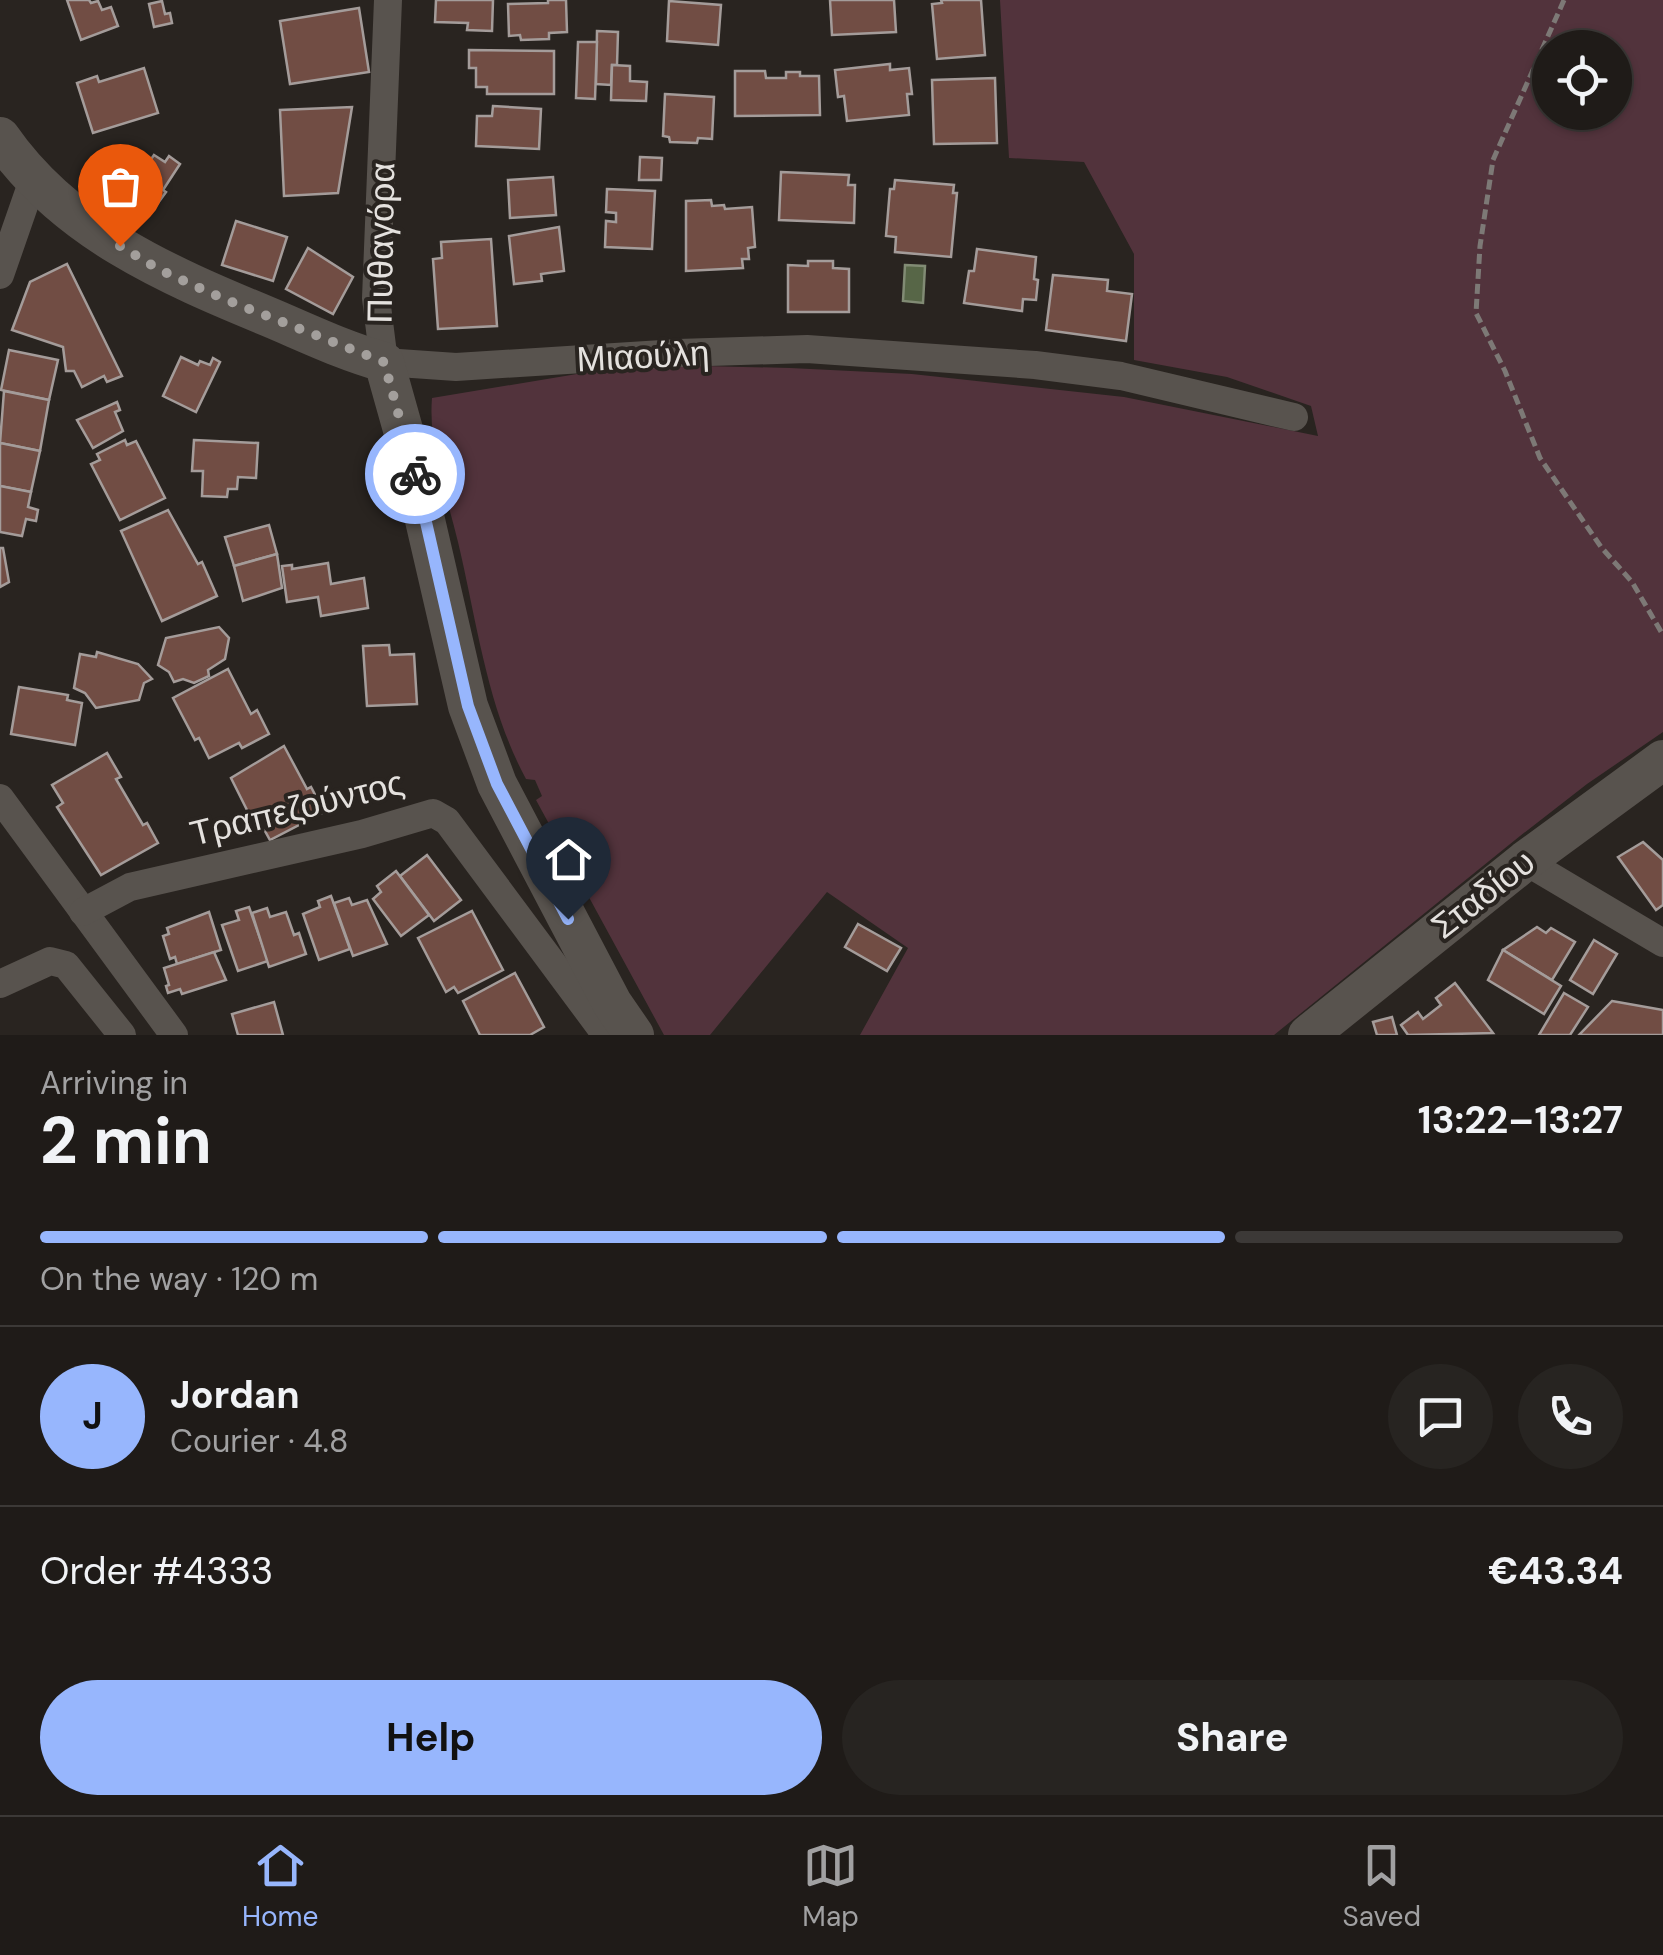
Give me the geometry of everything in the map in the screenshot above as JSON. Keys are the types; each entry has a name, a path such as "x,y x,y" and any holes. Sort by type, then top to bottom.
{"street":[{"name":"Πυθαγόρα","path":"388,0 376,298 384,362 409,451 468,706 497,784 612,1004 634,1035"},
{"name":"Μιαούλη","path":"0,137 33,180 86,226 160,270 384,362 456,367 678,352 807,349 1035,365 1121,376 1294,417"},
{"path":"0,275 33,180"},
{"name":"Σταδίου","path":"1308,1035 1525,861 1663,760"},
{"name":"Τραπεζούντος","path":"83,912 130,887 362,834 433,813 447,821 606,1035"},
{"path":"5,816 83,912 174,1035"},
{"path":"1525,861 1663,943"},
{"path":"0,984 50,960 57,961 66,966 122,1035"}],"path":[{"path":"1564,0 1493,160 1480,246 1476,313 1505,371 1540,458 1601,547 1632,582 1663,635"}],"shaded area":[{"path":"1000,0 1663,0 1663,732 1520,836 1274,1035 860,1035 908,948 827,892 710,1035 664,1035 536,800 542,796 535,780 526,779 502,723 439,471 432,398 601,370 659,365 790,368 912,374 1124,397 1318,436 1311,406 1227,377 1134,360 1134,254 1084,162 1009,158"},
{"path":"905,265 925,266 923,303 903,301"}],"building":[{"path":"67,0 98,1 102,10 111,7 118,26 81,40"},
{"path":"436,0 493,0 492,31 467,30 468,23 435,22"},
{"path":"566,0 567,32 549,33 549,39 521,40 520,35 509,36 508,4"},
{"path":"830,0 894,0 896,32 832,35"},
{"path":"941,0 981,0 985,55 937,59 932,4 942,3"},
{"path":"162,1 172,23 154,27 149,4"},
{"path":"669,1 721,5 718,45 667,41"},
{"path":"359,8 369,72 290,84 280,21"},
{"path":"597,31 618,32 617,65 612,65 611,85 596,84"},
{"path":"578,42 597,42 595,99 576,98"},
{"path":"469,50 554,51 554,94 487,94 487,87 476,87 476,68 469,68"},
{"path":"890,64 890,70 909,68 909,115 847,121 844,96 838,97 835,70"},
{"path":"612,65 630,66 630,81 647,82 646,101 611,100"},
{"path":"144,68 158,113 93,133 77,83 97,76 99,82"},
{"path":"735,71 765,71 766,78 786,78 786,72 819,76 820,115 735,116"},
{"path":"995,78 997,143 934,144 932,80"},
{"path":"665,94 714,97 712,139 670,142 669,137 663,136"},
{"path":"493,106 541,109 539,149 476,146 477,116 492,116"},
{"path":"352,107 338,193 284,196 280,110"},
{"path":"154,155 165,162 169,156 180,164 163,190 166,192 141,222 111,202"},
{"path":"640,157 662,158 661,180 639,180"},
{"path":"781,172 849,175 848,185 855,185 854,223 779,220"},
{"path":"553,177 556,215 510,218 508,180"},
{"path":"895,180 954,185 953,193 957,193 951,257 895,252 896,237 886,236 890,189 894,189"},
{"path":"607,189 655,191 652,249 605,247 606,221 616,222 616,213 606,212"},
{"path":"711,200 712,206 724,205 725,209 752,207 755,247 748,248 749,259 742,259 743,268 686,271 686,201"},
{"path":"236,221 287,237 273,281 222,265"},
{"path":"559,227 564,271 541,274 542,281 514,284 509,236"},
{"path":"491,239 497,326 438,329 433,259 442,258 441,242"},
{"path":"308,248 353,277 333,314 286,289"},
{"path":"977,249 1036,257 1036,300 1023,299 1022,311 964,303"},
{"path":"808,261 833,261 833,268 849,269 849,312 788,312 788,265 808,266"},
{"path":"67,264 122,376 107,382 104,376 82,387 74,371 66,371 63,347 12,330 30,282"},
{"path":"1053,275 1108,280 1107,291 1132,294 1126,341 1046,330"},
{"path":"9,350 58,360 49,400 1,390"},
{"path":"181,357 198,365 200,361 210,365 213,358 220,362 196,412 163,396"},
{"path":"4,391 49,400 40,451 0,443"},
{"path":"117,402 120,410 115,412 123,431 93,448 77,420"},
{"path":"125,440 127,445 136,441 165,498 120,520 91,464 100,460 97,454"},
{"path":"194,440 258,443 256,478 238,477 237,489 228,489 227,497 202,496 203,471 192,471"},
{"path":"0,443 40,451 31,492 0,486"},
{"path":"0,486 31,492 28,507 38,510 36,521 26,519 22,536 0,532"},
{"path":"168,510 198,564 202,562 217,596 162,621 121,531"},
{"path":"269,525 277,554 234,566 225,537"},
{"path":"0,548 9,582 0,587"},
{"path":"277,554 282,588 243,601 234,566"},
{"path":"328,563 331,584 364,578 368,608 321,616 318,597 287,602 282,566 292,565 292,569"},
{"path":"219,627 229,638 225,659 208,670 209,676 194,683 183,679 174,682 169,672 158,665 166,638"},
{"path":"389,645 390,655 414,654 417,704 367,706 363,646"},
{"path":"97,652 138,664 152,679 144,683 139,700 96,708 85,693 74,688 80,654 96,657"},
{"path":"228,669 251,714 257,710 269,734 209,758 173,698"},
{"path":"19,687 68,695 67,700 82,703 75,745 11,734"},
{"path":"284,746 324,812 270,840 255,813 250,816 231,778"},
{"path":"107,753 121,777 116,779 158,843 101,875 57,807 63,803 52,785"},
{"path":"1643,842 1663,860 1663,905 1656,910 1618,857"},
{"path":"427,855 461,900 434,921 400,876"},
{"path":"396,871 429,915 401,936 373,899 381,892 377,886"},
{"path":"331,896 350,949 319,960 303,914 320,907 318,901"},
{"path":"349,898 352,905 367,900 387,944 353,956 334,903"},
{"path":"249,907 268,961 238,971 222,925 239,920 236,911"},
{"path":"267,908 270,917 286,912 306,954 269,967 252,913"},
{"path":"472,911 503,970 458,993 454,987 446,992 418,938"},
{"path":"209,912 221,950 177,964 175,957 170,959 163,936 169,934 167,928"},
{"path":"858,924 901,948 887,971 845,947"},
{"path":"1537,927 1546,933 1551,928 1575,942 1552,980 1503,950"},
{"path":"1594,940 1617,954 1593,994 1570,980"},
{"path":"1503,950 1561,986 1544,1014 1488,980"},
{"path":"214,952 226,980 182,994 180,989 168,993 164,968"},
{"path":"515,973 544,1027 530,1035 480,1035 463,1001"},
{"path":"1455,983 1493,1033 1408,1035 1401,1025 1418,1012 1423,1019 1441,1005 1436,998"},
{"path":"1564,993 1588,1007 1570,1035 1539,1035"},
{"path":"1612,1001 1663,1010 1663,1035 1579,1035"},
{"path":"274,1002 283,1035 238,1035 232,1014"},
{"path":"1392,1017 1397,1035 1377,1035 1373,1022"}],"way so far":[{"path":"120,246 160,270 224,299 384,362 415,474"}],"route":[{"path":"415,474 468,706 497,784 568,919"}]}
